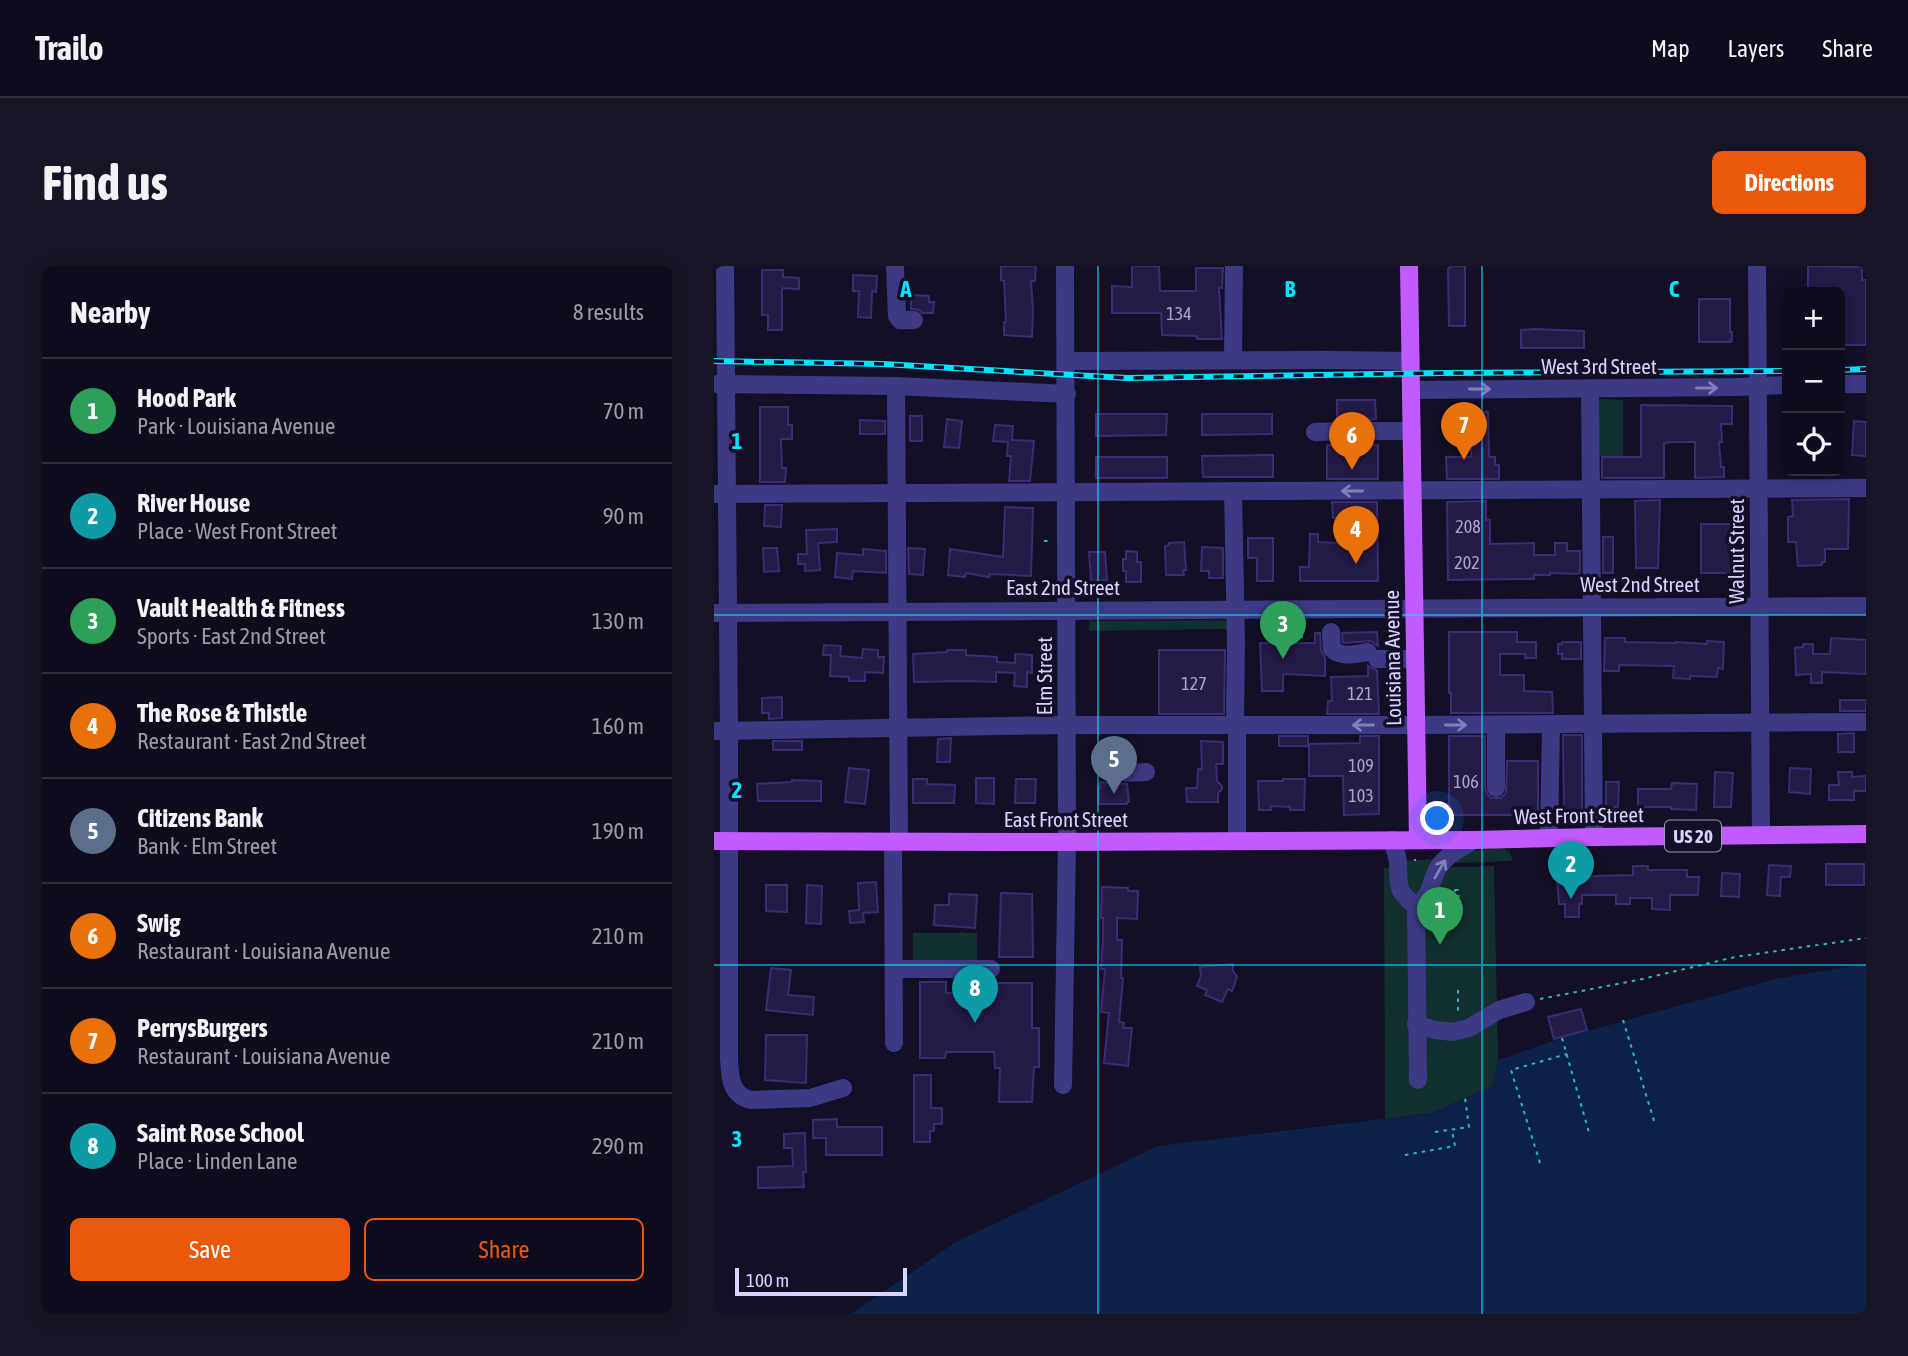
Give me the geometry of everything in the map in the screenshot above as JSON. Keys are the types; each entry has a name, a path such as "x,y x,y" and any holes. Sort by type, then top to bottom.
{"main road":[{"name":"Louisiana Avenue","path":"1409,266 1418,840"},
{"name":"West Front Street","path":"1418,840 1866,834"},
{"name":"East Front Street","path":"722,841 1418,840"}],"street":[{"path":"725,266 720,384 722,841 731,1083 743,1098 751,1100 810,1098 843,1088"},
{"path":"895,266 897,316 900,320 914,320"},
{"name":"Elm Street","path":"1063,1085 1067,842 1065,266"},
{"path":"1233,360 1234,266"},
{"name":"Walnut Street","path":"1757,266 1761,835"},
{"path":"1067,361 1411,361"},
{"path":"720,384 896,386 1067,394"},
{"path":"1845,384 1866,384"},
{"name":"West 3rd Street","path":"1411,390 1782,385"},
{"path":"894,1043 899,729 896,386"},
{"path":"1590,389 1594,837"},
{"path":"1315,432 1412,430"},
{"path":"720,494 1866,488"},
{"path":"1233,491 1237,841"},
{"name":"West 2nd Street","path":"1413,607 1866,606"},
{"name":"East 2nd Street","path":"721,613 1413,607"},
{"path":"1331,632 1332,649 1336,653 1414,659"},
{"path":"1332,659 1371,657"},
{"path":"722,731 1067,725 1866,722"},
{"path":"1549,838 1551,724"},
{"path":"1496,725 1496,788"},
{"path":"1100,756 1109,768 1115,771 1146,772"},
{"path":"1392,840 1398,859 1398,885 1405,898 1416,906"},
{"path":"1416,906 1429,894 1435,874 1443,861 1474,840"},
{"path":"1416,906 1418,1080"},
{"path":"894,969 991,969"},
{"path":"1416,1024 1453,1032 1478,1024 1499,1010 1525,1002"}],"path":[{"path":"1277,632 1277,643"},
{"path":"1302,632 1302,638"},
{"path":"1525,1002 1638,980 1735,957 1866,938"},
{"path":"1458,990 1458,1013"},
{"path":"1623,1020 1655,1124"},
{"path":"1562,1038 1590,1136"},
{"path":"1540,1163 1511,1070 1567,1054"},
{"path":"1435,1132 1469,1127 1465,1098"},
{"path":"1405,1155 1455,1146 1452,1129"}],"green space":[{"path":"1597,399 1623,400 1623,457 1598,456"},
{"path":"1090,616 1091,621 1225,620 1227,629 1089,631"},
{"path":"1501,848 1509,851 1513,861 1457,863 1452,857 1469,851"},
{"path":"1440,859 1452,867 1494,866 1498,1060 1493,1086 1432,1113 1385,1119 1384,868 1402,867 1402,861"},
{"path":"913,933 977,933 977,961 913,960"}],"water":[{"path":"1866,964 1866,1314 851,1314 956,1242 1158,1146 1432,1113 1493,1086 1498,1060 1562,1038 1779,978"}],"building":[{"path":"1001,266 1036,266 1035,281 1031,281 1032,337 1004,335 1006,322"},
{"path":"1132,266 1159,266 1160,291 1196,291 1196,268 1223,268 1222,288 1219,288 1222,339 1162,335 1161,313 1112,313 1112,286 1132,287"},
{"path":"1451,266 1465,266 1465,326 1449,326 1448,269"},
{"path":"1808,266 1862,267 1862,280 1866,280 1866,345 1845,345 1845,287 1808,287"},
{"path":"762,270 783,270 783,277 799,278 799,289 782,290 782,330 768,330 768,315 762,315"},
{"path":"853,275 877,276 876,292 872,291 871,318 858,317 859,291 853,291"},
{"path":"911,295 929,296 929,302 934,302 933,313 911,309"},
{"path":"1699,299 1730,299 1731,342 1699,342"},
{"path":"1521,330 1584,331 1584,348 1521,348"},
{"path":"1337,400 1375,400 1376,419 1360,423 1337,420"},
{"path":"1641,405 1732,406 1732,424 1721,424 1722,442 1719,442 1724,477 1695,478 1695,442 1673,442 1664,443 1664,478 1602,478 1602,457 1641,457"},
{"path":"760,407 788,407 788,425 792,425 792,439 781,439 782,468 786,468 785,482 760,482"},
{"path":"1488,412 1489,457 1495,457 1495,465 1499,465 1499,479 1447,479 1446,457 1471,457 1471,413"},
{"path":"1096,414 1167,414 1166,435 1096,436"},
{"path":"1202,414 1272,414 1272,434 1202,435"},
{"path":"910,416 922,416 922,441 910,441"},
{"path":"947,419 962,421 959,448 944,447"},
{"path":"860,420 885,421 885,434 860,434"},
{"path":"1854,421 1866,422 1866,456 1852,455"},
{"path":"995,425 1013,426 1012,440 1034,441 1030,481 1009,481 1011,456 1007,456 1008,442 993,441"},
{"path":"1360,439 1368,442 1368,445 1378,445 1378,479 1327,479 1327,445 1353,445 1353,442"},
{"path":"1273,455 1273,477 1203,477 1202,456"},
{"path":"1096,457 1167,457 1167,478 1096,478"},
{"path":"1849,499 1848,549 1825,549 1825,562 1822,562 1822,565 1798,566 1796,542 1788,542 1788,517 1793,516 1792,500"},
{"path":"1660,500 1658,568 1636,568 1635,501"},
{"path":"1486,501 1486,520 1490,520 1490,544 1534,543 1534,555 1555,555 1555,543 1567,543 1567,551 1580,551 1580,574 1550,573 1534,575 1534,579 1448,580 1447,502"},
{"path":"1332,502 1377,502 1378,581 1300,581 1300,567 1309,567 1310,534 1318,534 1318,542 1337,543 1337,518 1333,518"},
{"path":"765,505 782,505 781,527 764,526"},
{"path":"1005,507 1033,508 1031,576 990,574 989,577 966,573 965,577 948,575 950,549 1003,557"},
{"path":"1701,524 1735,524 1735,568 1730,568 1730,573 1701,573"},
{"path":"837,529 837,542 818,543 820,570 805,571 805,564 798,564 798,554 807,554 806,530"},
{"path":"1603,537 1613,537 1613,573 1603,573"},
{"path":"1248,538 1273,538 1273,581 1257,581 1257,558 1248,558"},
{"path":"1184,542 1184,575 1166,575 1165,546 1169,543"},
{"path":"1202,547 1223,548 1223,578 1209,578 1209,571 1201,571"},
{"path":"763,548 777,548 779,571 764,572"},
{"path":"908,548 925,549 923,575 909,574"},
{"path":"863,549 886,551 886,573 853,571 852,579 835,577 837,553 863,555"},
{"path":"1126,551 1137,552 1137,562 1141,562 1141,582 1126,582 1123,559 1126,559"},
{"path":"1089,552 1105,552 1107,580 1091,581"},
{"path":"1377,632 1378,646 1371,641 1343,643 1342,633"},
{"path":"1449,632 1517,632 1517,642 1536,642 1536,658 1525,658 1525,654 1500,654 1500,675 1524,675 1524,691 1552,692 1553,713 1451,713"},
{"path":"1315,633 1320,633 1325,676 1285,674 1283,691 1262,691 1260,643 1315,643"},
{"path":"1605,638 1625,638 1625,642 1724,642 1723,669 1718,668 1717,677 1690,676 1690,679 1673,678 1674,666 1619,665 1619,671 1604,671"},
{"path":"1831,638 1866,640 1866,674 1822,672 1822,683 1811,683 1811,674 1796,675 1795,648 1803,647 1803,644 1813,644 1813,654 1830,654"},
{"path":"1581,642 1581,659 1562,659 1562,654 1558,654 1558,644"},
{"path":"824,645 841,646 840,656 862,658 863,649 878,650 878,657 884,657 883,673 865,672 865,681 849,681 849,677 830,676 831,655 823,655"},
{"path":"966,650 966,655 997,657 997,662 1015,663 1015,654 1032,655 1032,673 1027,672 1027,687 1014,686 1015,673 996,672 996,682 914,682 913,654"},
{"path":"1159,650 1225,650 1224,714 1159,714"},
{"path":"1368,666 1377,670 1379,714 1327,714 1328,701 1332,701 1331,677 1368,676"},
{"path":"782,697 782,718 769,719 769,713 762,713 762,698"},
{"path":"1840,700 1866,700 1866,711 1840,711"},
{"path":"1854,733 1854,752 1838,752 1838,734"},
{"path":"1563,735 1582,735 1582,813 1564,813"},
{"path":"1279,736 1308,736 1308,746 1279,746"},
{"path":"1360,736 1379,736 1379,814 1344,815 1343,776 1309,776 1309,744 1360,743"},
{"path":"1449,736 1485,736 1485,788 1491,798 1501,798 1506,793 1507,761 1538,761 1538,813 1449,815"},
{"path":"951,738 950,762 937,762 938,739"},
{"path":"773,741 802,741 802,750 773,750"},
{"path":"1201,741 1223,742 1223,764 1216,764 1217,781 1222,786 1218,793 1218,802 1187,802 1186,788 1197,788 1198,769 1202,769"},
{"path":"849,768 869,770 865,804 845,802"},
{"path":"1790,768 1811,769 1810,794 1789,792"},
{"path":"1715,772 1733,773 1731,807 1714,807"},
{"path":"1838,772 1852,772 1852,777 1866,776 1866,791 1854,791 1854,800 1829,800 1829,785 1839,785"},
{"path":"976,778 994,778 994,804 976,803"},
{"path":"913,779 927,779 927,784 955,785 954,803 913,803"},
{"path":"1016,779 1036,779 1035,803 1015,803"},
{"path":"1305,779 1304,810 1271,806 1271,810 1259,810 1258,781"},
{"path":"792,780 821,781 821,801 758,801 757,784"},
{"path":"1100,782 1127,784 1129,802 1099,804"},
{"path":"1606,782 1619,782 1618,807 1606,807"},
{"path":"1672,783 1697,784 1696,810 1638,807 1638,789 1671,789"},
{"path":"1826,864 1864,864 1864,885 1826,885"},
{"path":"1769,865 1791,866 1790,877 1781,877 1780,896 1767,895"},
{"path":"1633,866 1648,866 1648,870 1687,870 1687,877 1699,877 1698,895 1670,895 1670,910 1652,909 1652,898 1630,898 1630,904 1616,904 1616,895 1582,895 1579,917 1565,917 1565,904 1559,904 1557,877 1633,875"},
{"path":"1722,873 1740,874 1739,897 1721,896"},
{"path":"876,882 878,912 863,913 864,922 850,923 849,911 859,910 858,883"},
{"path":"766,885 787,885 787,912 766,911"},
{"path":"807,885 822,886 821,924 806,923"},
{"path":"1102,887 1138,891 1137,919 1117,918 1117,940 1122,940 1123,978 1119,1022 1124,1023 1123,1028 1132,1028 1128,1066 1104,1063 1109,1013 1101,1012 1105,969 1101,969"},
{"path":"1001,893 1032,894 1033,957 999,957"},
{"path":"949,894 977,895 975,928 934,925 935,905 949,905"},
{"path":"1233,964 1237,977 1232,991 1228,989 1222,1002 1205,995 1207,990 1197,986 1201,975 1200,967"},
{"path":"771,968 791,970 788,995 814,997 813,1015 766,1010"},
{"path":"920,982 946,982 946,993 996,992 996,983 1032,983 1032,1028 1039,1028 1039,1067 1034,1067 1032,1102 999,1102 1000,1068 995,1068 994,1052 946,1052 945,1058 920,1058"},
{"path":"1581,1009 1587,1030 1554,1039 1548,1017"},
{"path":"766,1035 807,1035 806,1083 765,1080"},
{"path":"914,1075 931,1075 931,1108 942,1108 942,1124 934,1124 934,1131 930,1131 930,1142 914,1142"},
{"path":"837,1119 837,1127 882,1127 882,1155 826,1155 826,1138 813,1138 813,1120"},
{"path":"805,1133 804,1187 758,1188 758,1167 793,1166 792,1148 784,1148 784,1134"}],"railway":[{"path":"714,361 883,364 1127,378 1782,371"},
{"path":"1845,370 1866,369"}],"place":[{"name":"PerrysBurgers","path":"1464,460"},
{"name":"Swig","path":"1352,470"},
{"name":"The Rose & Thistle","path":"1356,564"},
{"name":"Vault Health & Fitness","path":"1283,659"},
{"name":"Citizens Bank","path":"1114,794"},
{"name":"River House","path":"1571,899"},
{"name":"Hood Park","path":"1440,945"},
{"name":"Saint Rose School","path":"975,1023"}]}
